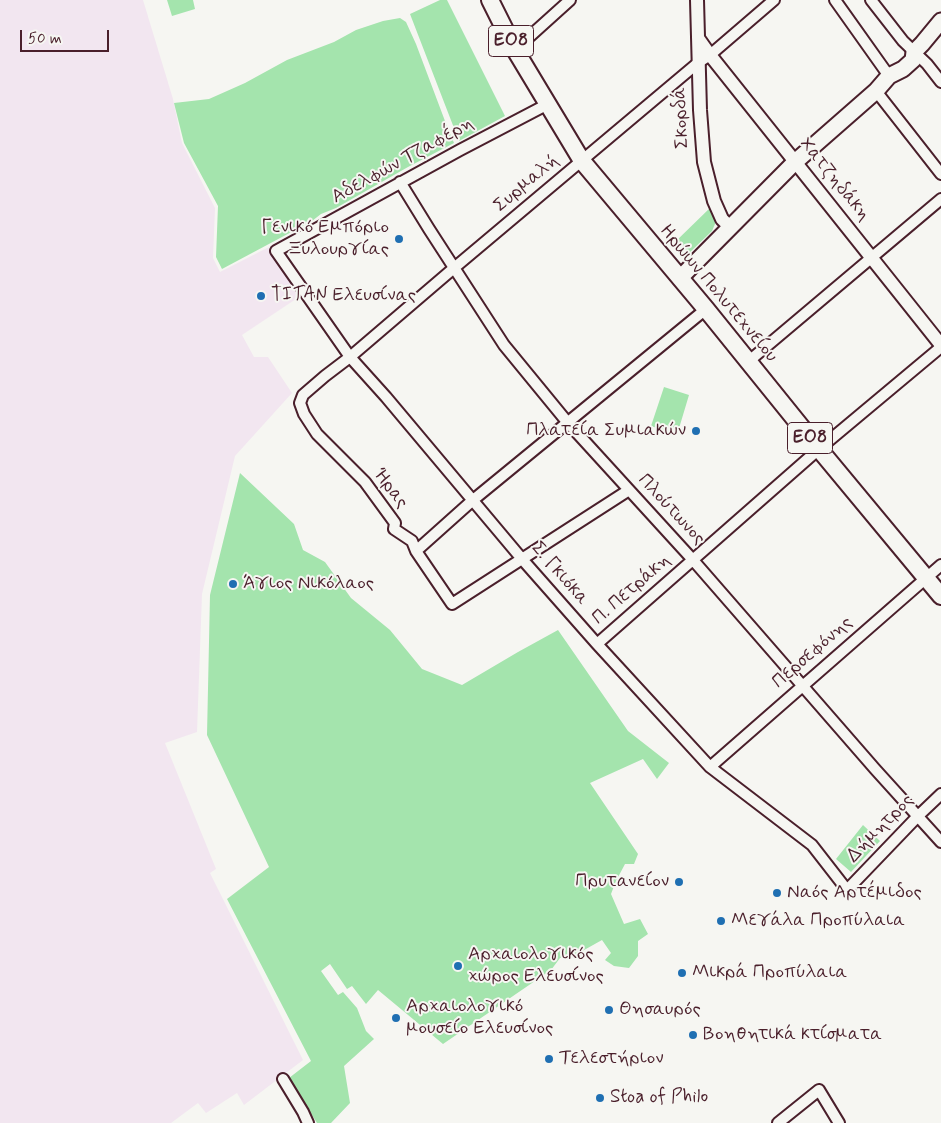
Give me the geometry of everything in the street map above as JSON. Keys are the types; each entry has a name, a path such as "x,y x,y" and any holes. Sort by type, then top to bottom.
{"main road":[{"name":"Ηρώων Πολυτεχνείου","path":"490,0 514,48 582,161 941,596"},
{"path":"680,278 796,162 889,76 904,69 913,60 914,52 941,21"}],"street":[{"path":"514,48 570,0"},
{"name":"Σκορδά","path":"697,0 700,110 704,162 714,201 722,219 730,227"},
{"name":"Συρμαλή","path":"303,395 774,0"},
{"path":"834,0 889,76"},
{"path":"871,0 903,41 927,64 941,82"},
{"name":"Χατζηδάκη","path":"698,38 941,346"},
{"path":"876,90 941,174"},
{"name":"Αδελφών Τζαφέρη","path":"276,251 400,182 548,104"},
{"name":"Πλούτωνος","path":"400,182 504,345 568,422 693,560 941,842"},
{"path":"749,361 941,199"},
{"name":"Σ. Γκιόκα","path":"276,251 350,357 597,644 710,768 812,846 848,890"},
{"path":"416,551 473,500 706,310"},
{"name":"Π. Πετράκη","path":"597,644 819,449 941,346"},
{"name":"Ήρας","path":"303,395 300,403 304,414 318,434 365,482 395,523 394,529 412,541 416,551 452,604 522,559"},
{"path":"522,559 629,490"},
{"name":"Περσεφόνης","path":"710,768 941,565"},
{"name":"Δήμητρος","path":"848,890 941,794"},
{"path":"283,1079 308,1123"},
{"path":"778,1123 819,1090 839,1123"}],"shaded area":[{"path":"0,0 143,0 173,99 182,143 215,208 213,258 220,272 269,247 302,295 242,335 254,357 268,357 292,393 235,456 202,594 197,732 165,743 216,869 210,873 303,1060 244,1105 237,1093 206,1113 198,1103 171,1123 0,1123"}],"green space":[{"path":"167,0 193,0 195,9 172,16"},
{"path":"440,0 447,0 505,116 459,141 410,14"},
{"path":"400,18 406,22 416,44 454,143 222,269 216,257 218,206 184,143 174,103 209,99 245,83 287,60 334,42 356,30 383,21"},
{"path":"712,206 715,224 712,231 686,256 674,243"},
{"path":"664,387 689,395 677,435 651,426"},
{"path":"240,473 294,524 303,550 325,562 351,598 390,630 422,669 462,685 558,630 628,731 669,763 657,779 643,759 590,783 638,854 634,864 625,864 611,894 624,924 640,919 648,934 638,941 638,956 629,968 614,966 605,960 611,953 602,940 577,954 560,958 551,970 443,1044 378,990 366,1004 352,986 347,989 330,964 321,971 338,995 343,992 357,1008 366,1031 374,1039 344,1066 350,1103 331,1123 317,1123 289,1078 311,1061 227,899 269,867 207,735 210,595"},
{"path":"863,825 880,841 851,872 836,859"}],"place":[{"name":"Γενικό Εμπόριο Ξυλουργίας","path":"399,239"},
{"name":"TITAN Ελευσίνας","path":"261,296"},
{"name":"Πλατεία Συμιακών","path":"696,431"},
{"name":"Άγιος Νικόλαος","path":"233,584"},
{"name":"Πρυτανείον","path":"679,882"},
{"name":"Ναός Αρτέμιδος","path":"777,893"},
{"name":"Μεγάλα Προπύλαια","path":"721,921"},
{"name":"Αρχαιολογικός χώρος Ελευσίνος","path":"458,966"},
{"name":"Μικρά Προπύλαια","path":"682,973"},
{"name":"Θησαυρός","path":"609,1010"},
{"name":"Αρχαιολογικό μουσείο Ελευσίνος","path":"396,1018"},
{"name":"Βοηθητικά κτίσματα","path":"693,1035"},
{"name":"Τελεστήριον","path":"549,1059"},
{"name":"Stoa of Philo","path":"600,1098"}]}
